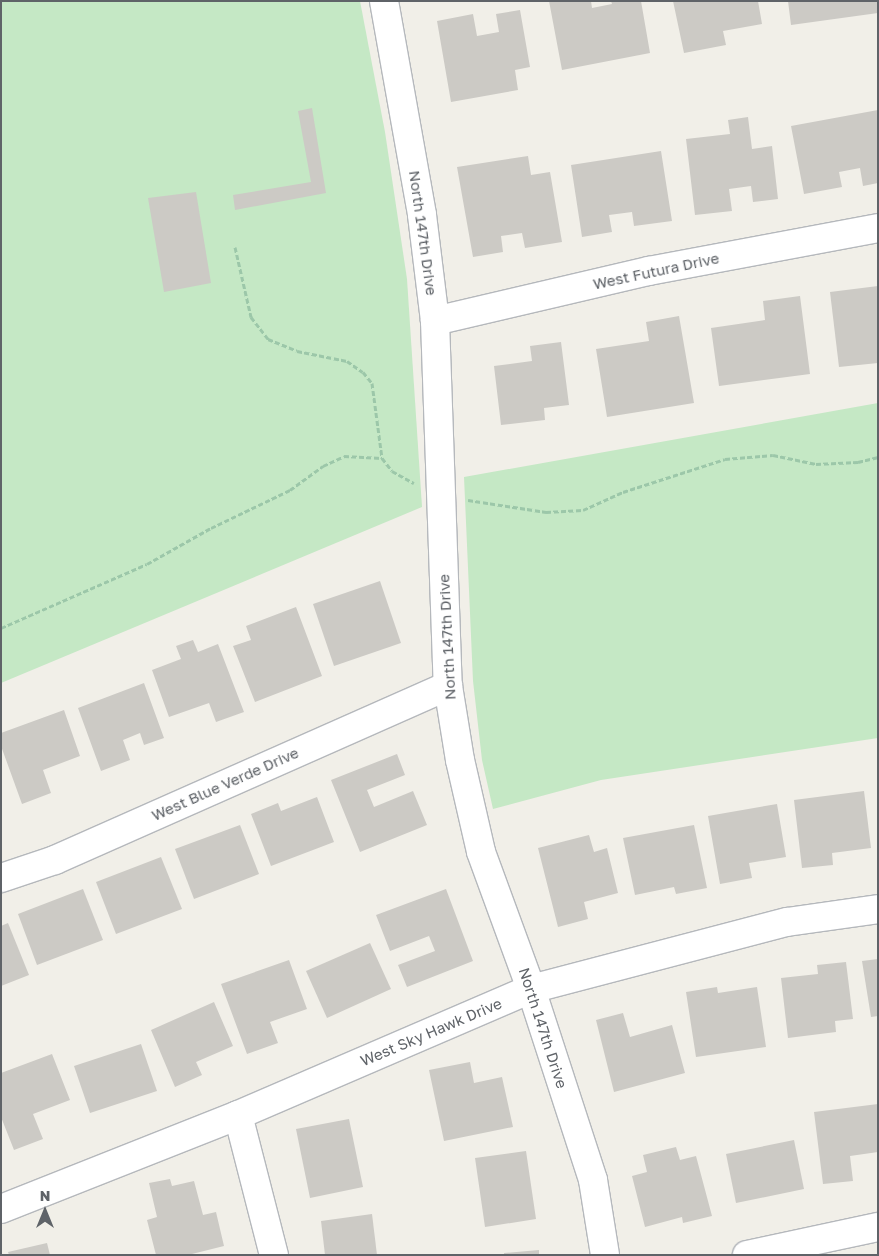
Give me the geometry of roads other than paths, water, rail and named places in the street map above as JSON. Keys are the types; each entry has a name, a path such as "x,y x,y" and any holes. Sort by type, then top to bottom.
{"street":[{"name":"North 147th Drive","path":"384,1 419,197 435,321 448,686 481,852 531,989 593,1180 604,1255"},
{"name":"West Futura Drive","path":"435,321 649,271 878,228"},
{"name":"West Blue Verde Drive","path":"1,878 54,860 448,686"},
{"name":"West Sky Hawk Drive","path":"1,1209 238,1115 531,989 787,922 878,909"},
{"path":"238,1115 274,1255"},
{"path":"747,1255 878,1227"}]}
